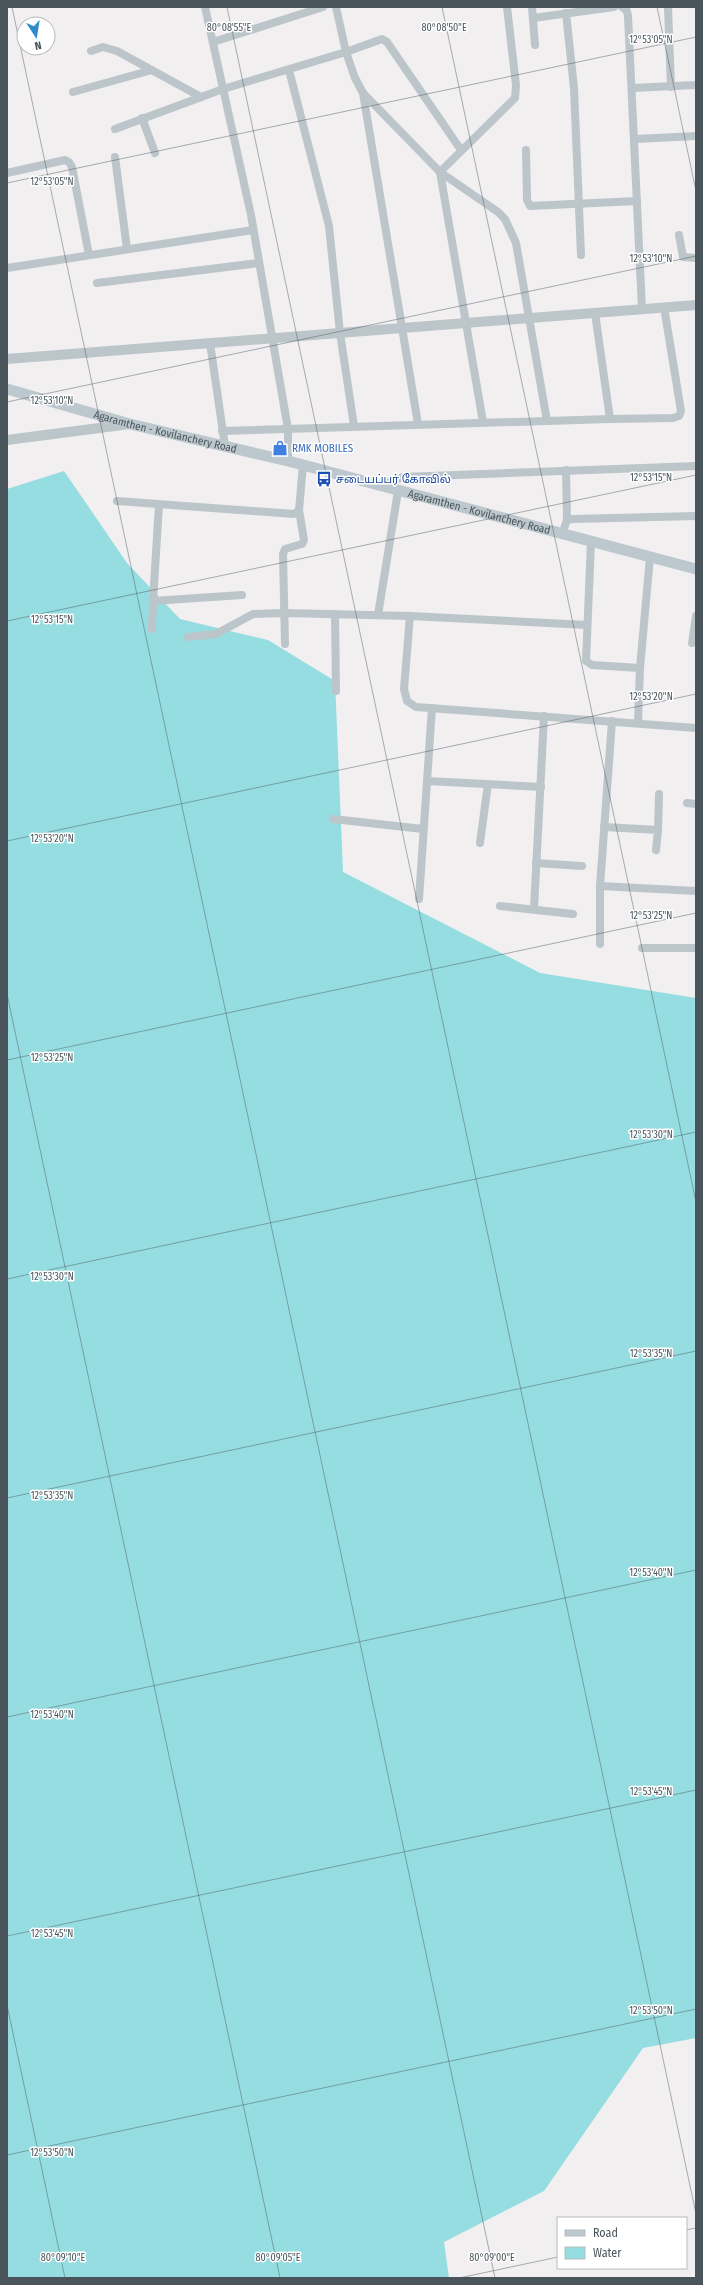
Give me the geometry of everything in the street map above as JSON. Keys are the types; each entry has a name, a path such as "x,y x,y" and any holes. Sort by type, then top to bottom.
{"main road":[{"name":"Agaramthen - Kovilanchery Road","path":"7,388 130,424 288,461 696,569"}],"street":[{"path":"205,7 253,230 288,428 288,461"},
{"path":"213,42 323,7"},
{"path":"336,7 346,52 355,78 363,93 440,172 498,212 505,219 516,244 547,421"},
{"path":"440,172 515,98 516,85 507,7"},
{"path":"532,7 535,45"},
{"path":"533,18 614,7"},
{"path":"622,7 627,11 628,16 642,309"},
{"path":"668,7 671,87"},
{"path":"566,13 574,88 581,255"},
{"path":"115,129 223,89 346,52 382,38 387,42 461,150"},
{"path":"91,51 103,47 117,51 201,97"},
{"path":"74,92 152,70"},
{"path":"289,70 329,226 340,333 354,426"},
{"path":"632,88 696,85"},
{"path":"363,93 418,424"},
{"path":"142,118 155,153"},
{"path":"635,139 696,136"},
{"path":"526,150 527,200 530,206 637,201"},
{"path":"115,157 127,249"},
{"path":"7,173 65,160 69,162 72,166 89,255"},
{"path":"440,172 483,422"},
{"path":"7,268 253,230"},
{"path":"679,235 683,257 696,258"},
{"path":"97,283 259,263"},
{"path":"7,359 696,304"},
{"path":"222,431 483,422 673,418 679,416 681,411 664,307"},
{"path":"595,313 610,419"},
{"path":"210,343 225,446"},
{"path":"7,440 130,424"},
{"path":"285,644 283,554 284,549 302,544 304,540 299,510 303,465"},
{"path":"378,486 403,477 696,466"},
{"path":"562,534 567,520 566,470"},
{"path":"378,615 398,491"},
{"path":"117,501 289,514 299,510"},
{"path":"152,629 159,505"},
{"path":"567,520 696,516"},
{"path":"592,542 585,656 588,664 640,668"},
{"path":"638,723 640,668 650,557"},
{"path":"153,601 242,595"},
{"path":"188,637 216,634 253,614 284,612 410,616 587,625"},
{"path":"335,614 336,691"},
{"path":"410,616 404,689 407,701 416,707 696,728"},
{"path":"692,643 696,616"},
{"path":"418,899 432,708"},
{"path":"534,909 544,716"},
{"path":"600,944 600,886 612,721"},
{"path":"427,781 540,787"},
{"path":"480,843 488,784"},
{"path":"656,850 660,794"},
{"path":"687,803 696,804"},
{"path":"333,819 424,829"},
{"path":"604,827 658,830"},
{"path":"536,863 582,866"},
{"path":"600,886 696,891"},
{"path":"500,906 573,914"},
{"path":"642,948 696,948"}],"water":[{"path":"64,471 127,563 180,619 268,640 335,681 343,872 540,973 696,998 696,2038 643,2048 544,2191 444,2242 449,2278 7,2278 7,489"}],"place":[{"name":"RMK MOBILES","path":"280,448"},
{"name":"சடையப்பர் கோவில்","path":"324,479"}]}
